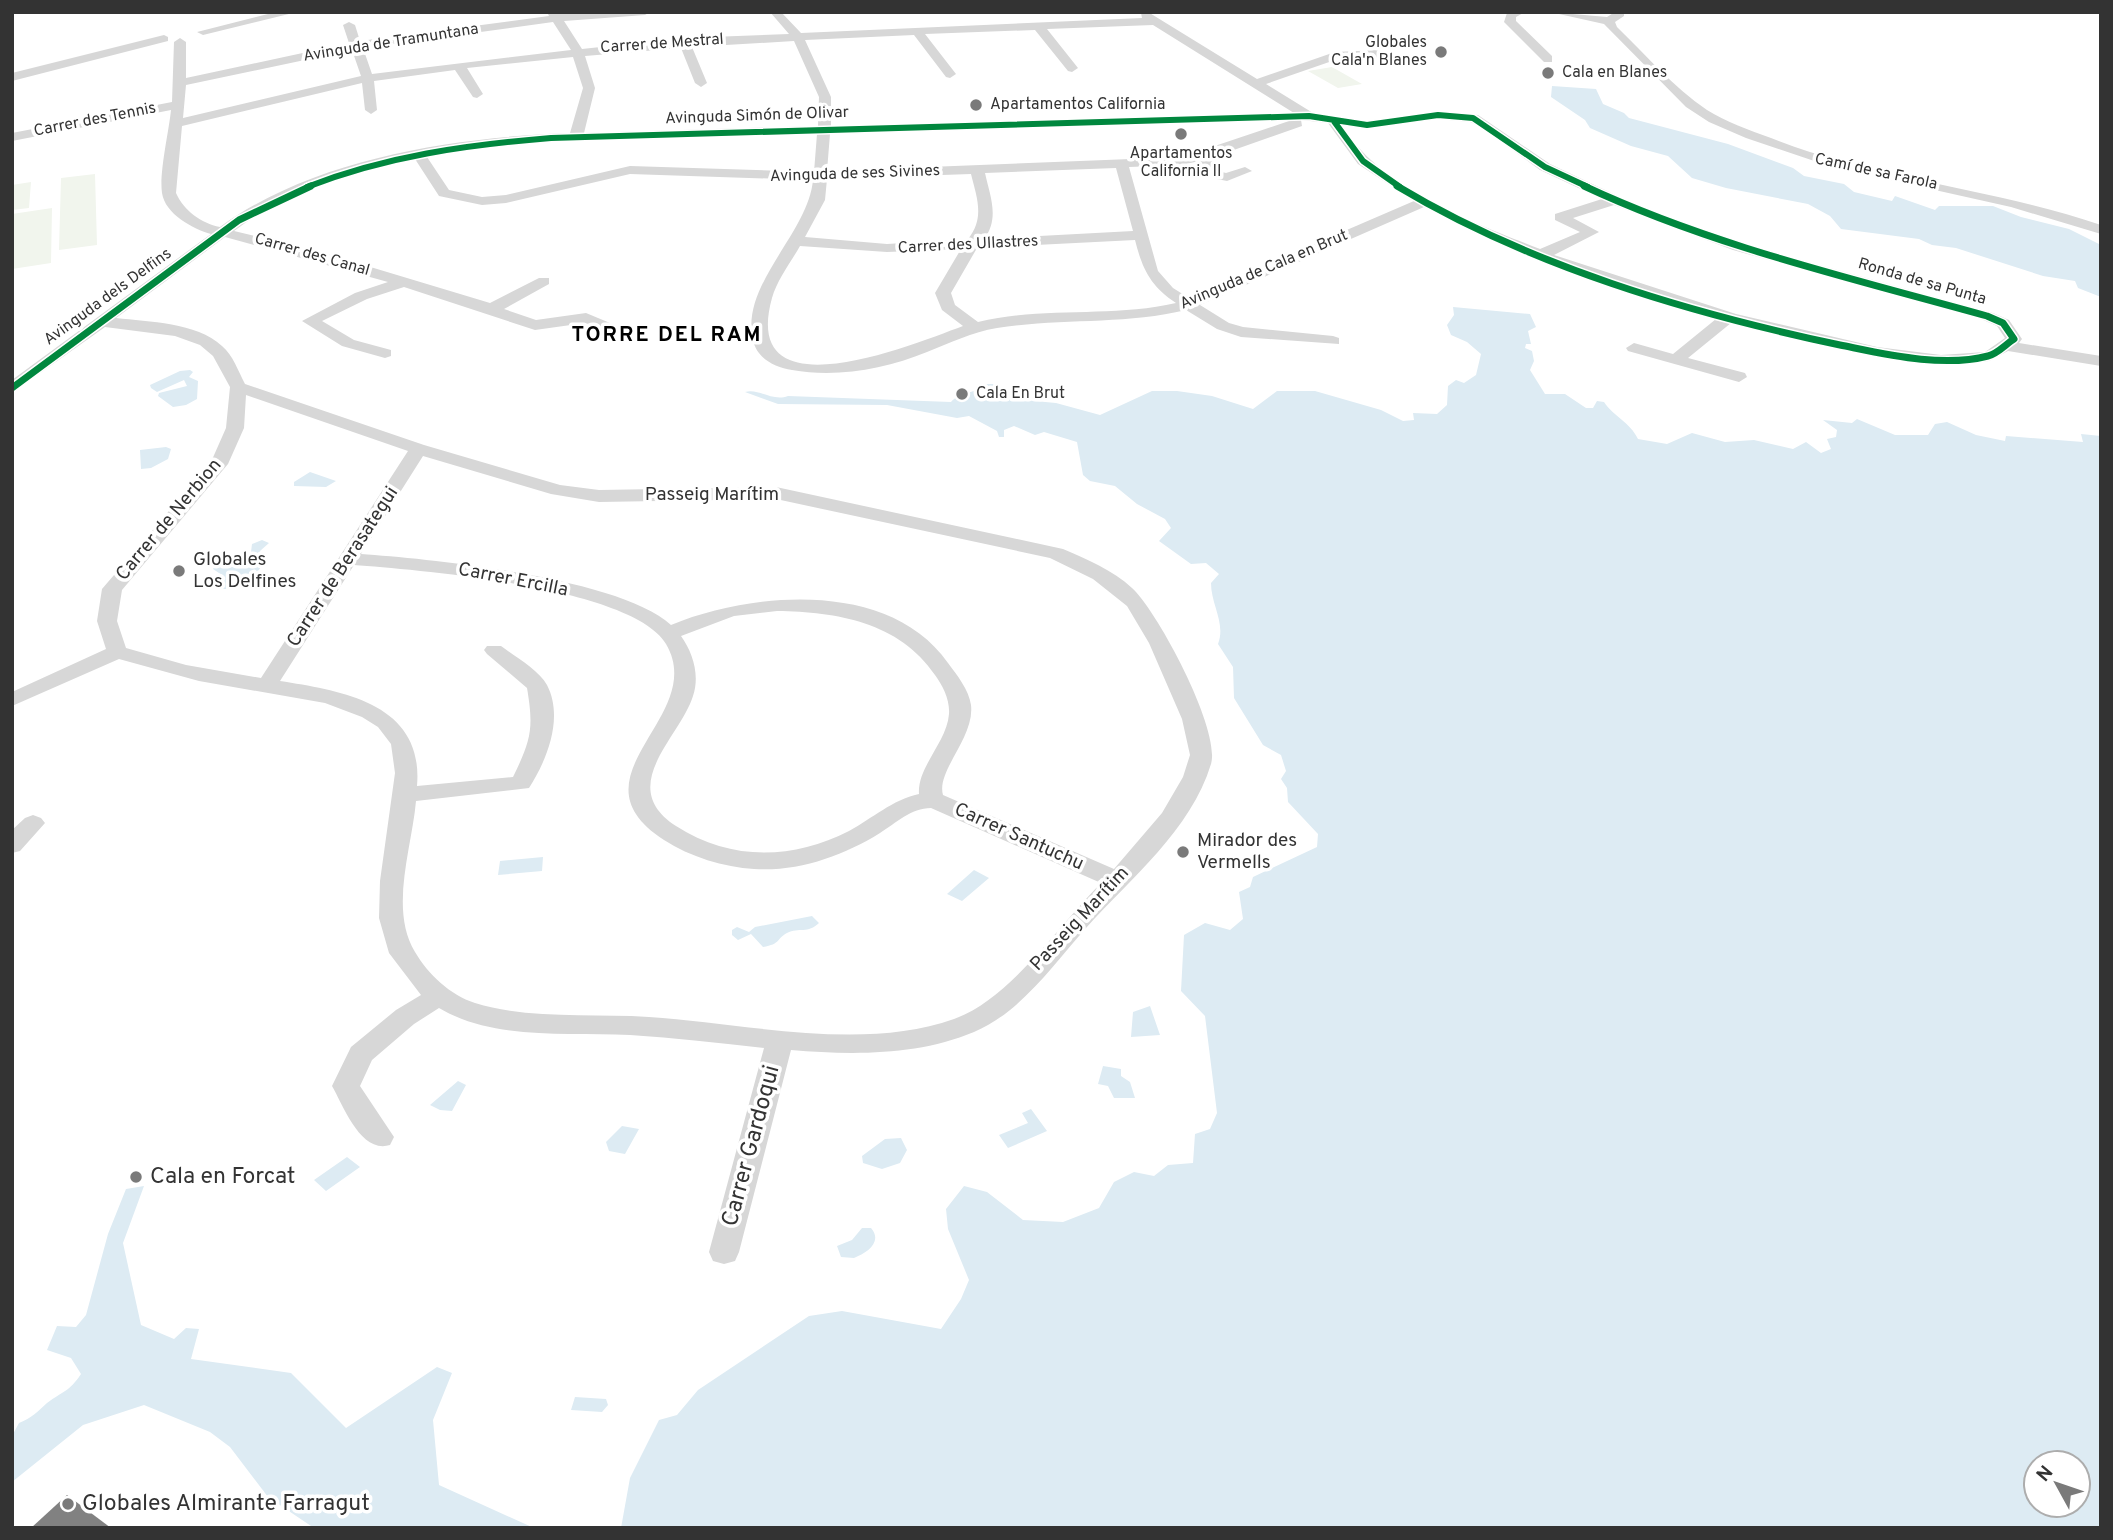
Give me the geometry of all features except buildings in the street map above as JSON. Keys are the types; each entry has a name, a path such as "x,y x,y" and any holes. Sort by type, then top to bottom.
{"street":[{"path":"12,77 164,39 292,12"},
{"name":"Avinguda de Tramuntana","path":"180,83 358,45 472,25 555,15 645,12"},
{"name":"Avinguda de Cala en Brut","path":"775,12 797,36 809,57 825,97 822,174 818,200 765,295 761,312 762,346 775,359 814,368 862,364 894,358 974,327 1031,318 1130,316 1186,305 1424,201"},
{"path":"1141,12 1309,116"},
{"path":"1520,12 1511,15 1510,22 1548,59"},
{"path":"1555,12 1609,21 1622,12"},
{"path":"555,15 577,50 589,88 576,137"},
{"name":"Carrer des Canal","path":"183,17 180,83 169,193 174,205 195,223 403,282 534,325 586,318 602,323"},
{"name":"Carrer de Mestral","path":"175,124 367,78 577,50 916,30 1156,21"},
{"name":"Camí de sa Farola","path":"1609,21 1612,29 1700,111 1779,147 1849,169 1962,190 2034,208 2101,230"},
{"path":"349,25 367,78 371,110"},
{"path":"1038,26 1072,68"},
{"path":"916,30 950,74"},
{"path":"684,43 701,83"},
{"path":"1258,83 1325,60 1366,50 1380,54"},
{"path":"459,66 477,94"},
{"name":"Carrer des Tennis","path":"12,137 177,105"},
{"name":"Ronda de sa Punta","path":"1341,134 1367,125 1438,115 1473,118 1486,124 1545,167 1612,201 1738,247 1987,316 2003,323 2014,339 2011,347"},
{"name":"Avinguda Simón de Olivar","path":"224,232 264,206 303,188 363,167 418,154 490,142 576,137 1309,116"},
{"name":"Ronda de sa Punta","path":"1309,116 1367,125"},
{"name":"Avinguda de ses Sivines","path":"418,154 444,193 482,201 528,195 631,170 760,177 1182,161 1205,156 1309,116"},
{"path":"1333,120 1354,153 1374,171 1424,201 1540,254 1615,282 1728,317 1839,345 1920,359 1981,359 2011,347 2101,361"},
{"path":"1205,156 1212,174 1227,177 1245,171"},
{"path":"1122,164 1151,272 1186,305 1223,326 1241,332 1333,341"},
{"path":"974,327 948,307 943,293 960,260 984,229 987,212 977,169"},
{"path":"1540,254 1592,232 1560,217 1612,201"},
{"name":"Avinguda dels Delfins","path":"12,388 224,232"},
{"name":"Carrer des Ullastres","path":"796,241 887,248 1140,235"},
{"path":"491,309 544,281"},
{"path":"385,354 348,344 310,321 361,296 403,282"},
{"path":"1675,360 1728,317"},
{"path":"100,321 180,333 204,341 218,351 238,387"},
{"path":"1634,348 1739,377"},
{"name":"Passeig Marítim","path":"118,652 171,670 268,684 332,699 369,712 390,724 400,741 408,770 389,908 392,928 412,973 439,996 468,1011 533,1021 652,1027 780,1039 860,1041 917,1038 966,1026 1005,999 1116,880 1173,814 1193,780 1201,756 1198,733 1150,621 1126,592 1084,566 1056,553 776,493 599,496 558,490 418,449 238,387"},
{"name":"Carrer de Nerbion","path":"118,652 106,628 106,610 112,589 219,464 235,428 238,387"},
{"path":"236,415 277,401"},
{"name":"Carrer de Berasategui","path":"268,684 418,449"},
{"name":"Carrer Ercilla","path":"348,559 407,562 472,571 593,596 630,606 669,633"},
{"path":"750,607 815,607 865,617 894,627 918,640 937,658 960,704 956,732 931,783 927,800 903,806 849,841 793,859 740,860 713,853 671,835 648,812 642,800 639,780 645,758 678,710 686,686 683,663 669,633 715,615 750,607"},
{"path":"405,795 521,783 541,742 542,714 537,687 494,650"},
{"path":"12,699 118,652"},
{"name":"Carrer Santuchu","path":"927,800 1116,880"},
{"path":"12,845 33,823"},
{"path":"380,1137 361,1113 346,1087 361,1054 405,1017 439,996"},
{"name":"Carrer Gardoqui","path":"724,1252 780,1039"}],"shaded area":[{"path":"1332,67 1362,84 1338,88 1308,71"},
{"path":"1552,86 1596,89 1603,104 1629,118 1728,144 1793,168 1804,176 1844,184 1854,192 1892,201 1895,196 1935,210 1939,206 1993,206 2021,217 2069,229 2101,245 2101,297 2078,288 2075,281 2043,276 1919,239 1841,229 1830,216 1808,204 1726,188 1692,178 1668,156 1631,146 1590,128 1585,120 1551,97"},
{"path":"95,174 97,245 59,250 61,178"},
{"path":"31,182 29,208 12,210 12,185"},
{"path":"52,208 51,263 12,269 12,214"},
{"path":"1453,307 1530,314 1536,327 1528,331 1531,344 1526,344 1525,348 1532,351 1534,361 1530,370 1545,394 1565,394 1586,408 1593,408 1597,401 1604,402 1631,428 1638,439 1667,444 1692,433 1725,442 1754,440 1793,449 1806,442 1821,453 1831,449 1827,439 1836,437 1837,430 1823,420 1852,423 1857,419 1895,435 1928,435 1935,424 1947,422 1976,435 2005,441 2006,436 2083,442 2081,434 2101,436 2101,1528 621,1528 630,1478 659,1420 677,1415 698,1390 809,1316 842,1311 941,1329 961,1299 969,1280 948,1229 946,1209 964,1186 987,1192 1023,1220 1063,1222 1099,1208 1114,1182 1134,1172 1154,1176 1168,1165 1193,1163 1195,1134 1210,1129 1217,1113 1205,1016 1181,991 1184,935 1205,923 1230,930 1243,919 1239,892 1250,887 1253,877 1317,847 1318,834 1288,802 1287,788 1281,779 1286,771 1281,755 1263,745 1234,698 1233,667 1218,644 1220,629 1211,583 1219,574 1206,563 1191,564 1159,541 1171,528 1165,519 1137,504 1115,486 1090,481 1083,475 1077,442 1044,432 1035,435 1014,426 1004,430 1004,437 999,437 997,431 969,416 957,418 887,405 778,404 745,392 776,397 951,402 985,384 995,384 1001,398 1056,403 1100,415 1152,391 1212,396 1253,409 1277,391 1315,391 1381,410 1403,421 1414,420 1413,413 1437,414 1447,405 1448,386 1456,380 1464,383 1476,375 1481,354 1467,342 1451,335 1447,325 1454,315"},
{"path":"180,371 193,372 189,377 198,381 197,399 186,405 173,407 158,396 159,393 187,386 184,380 157,392 151,388 150,385"},
{"path":"166,447 171,449 168,459 151,468 141,469 140,450"},
{"path":"310,472 336,481 326,487 294,486 294,482"},
{"path":"262,540 269,543 260,551 264,563 255,575 246,577 246,583 230,589 217,589 218,583 225,577 213,569 217,562 251,552 252,544"},
{"path":"543,857 542,871 498,875 500,861"},
{"path":"974,870 989,878 962,901 947,894"},
{"path":"812,916 819,923 815,926 787,933 769,946 763,947 751,934 738,940 732,935 732,930 737,927 749,932 755,927"},
{"path":"1150,1006 1160,1035 1131,1037 1133,1012"},
{"path":"1103,1066 1121,1069 1121,1076 1130,1082 1135,1098 1114,1098 1108,1086 1098,1084"},
{"path":"458,1081 466,1085 452,1111 440,1110 430,1105"},
{"path":"1031,1109 1047,1131 1008,1148 999,1135 1028,1123 1022,1113"},
{"path":"622,1126 639,1129 625,1154 609,1151 606,1142"},
{"path":"901,1138 907,1150 900,1163 882,1169 863,1163 862,1156 885,1139"},
{"path":"347,1157 360,1167 326,1191 314,1180"},
{"path":"144,1186 123,1243 141,1325 174,1339 186,1328 199,1329 191,1359 291,1373 346,1428 437,1367 452,1373 433,1420 439,1485 534,1528 314,1528 268,1497 230,1447 210,1432 144,1405 83,1425 12,1482 12,1436 19,1423 69,1388 81,1374 71,1358 47,1350 57,1326 76,1327 86,1315 108,1234 126,1189"},
{"path":"862,1228 871,1228 874,1233 872,1246 854,1258 841,1257 837,1246 852,1240"},
{"path":"575,1397 606,1399 608,1405 602,1412 571,1410"}],"cycle path":[{"path":"12,388 239,220 287,195 341,174 398,158 467,145 551,138 1309,116 1367,125 1438,115 1473,118 1486,124 1545,167 1640,212 1738,247 1987,316 2003,323 2014,339 1989,356 1941,360 1877,352 1804,337 1662,298 1522,247 1423,200 1399,187 1363,161 1346,142 1333,120"}],"place":[{"name":"Globales Cala'n Blanes","path":"1441,52"},
{"name":"Cala en Blanes","path":"1548,73"},
{"name":"Apartamentos California","path":"976,105"},
{"name":"Apartamentos California II","path":"1181,134"},
{"name":"Cala En Brut","path":"962,394"},
{"name":"Globales Los Delfines","path":"179,571"},
{"name":"Mirador des Vermells","path":"1183,852"},
{"name":"Cala en Forcat","path":"136,1177"},
{"name":"Globales Almirante Farragut","path":"68,1504"}],"district":[{"name":"TORRE DEL RAM","path":"667,335"}]}
